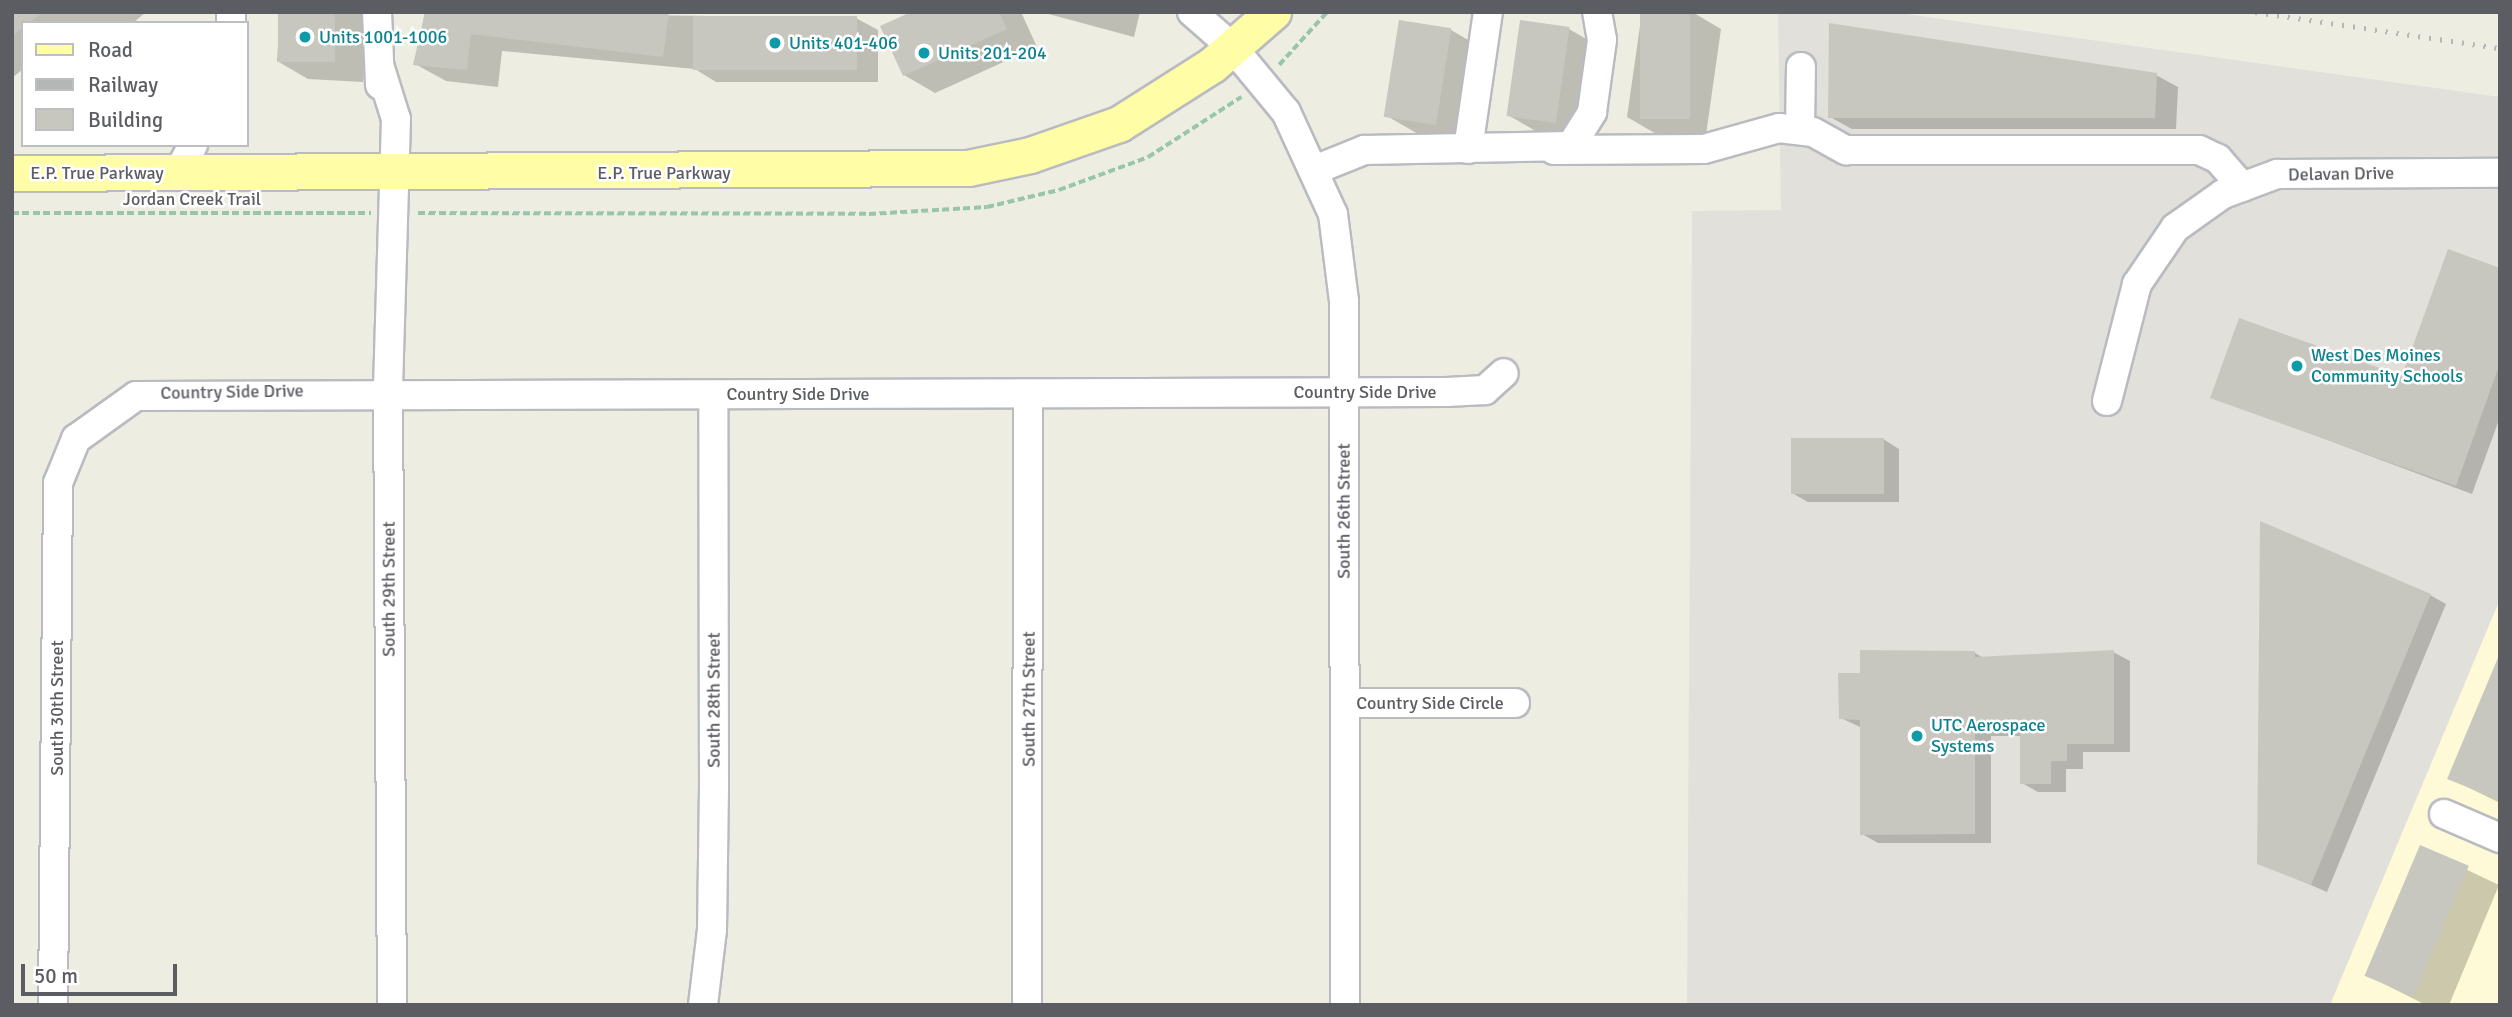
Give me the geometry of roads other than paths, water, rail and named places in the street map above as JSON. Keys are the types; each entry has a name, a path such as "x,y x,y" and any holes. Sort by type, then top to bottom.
{"main road":[{"name":"E.P. True Parkway","path":"12,173 184,154 392,174 968,168 1030,155 1119,124 1233,48 1273,12"}],"street":[{"name":"South 29th Street","path":"377,12 380,68 396,119 392,174 388,392 392,1005"},
{"path":"1192,12 1233,48"},
{"path":"1217,12 1233,48"},
{"path":"1468,149 1488,12"},
{"path":"1553,150 1571,146 1589,127 1602,40 1597,12"},
{"name":"South 26th Street","path":"1233,48 1286,112 1317,169 1333,214 1344,301 1345,1005"},
{"path":"1800,130 1801,67"},
{"path":"1317,169 1364,150 1704,149 1762,130 1800,130 1846,150 2199,150 2218,159 2242,187"},
{"name":"Delavan Drive","path":"2107,401 2137,284 2157,249 2175,228 2242,187 2277,174 2500,173"},
{"name":"Country Side Drive","path":"94,422 136,396 164,391 1028,394 1485,390 1504,373"},
{"name":"South 28th Street","path":"703,1005 713,877 713,394"},
{"name":"South 27th Street","path":"1027,1005 1028,394"},
{"name":"South 30th Street","path":"53,1005 58,483 76,439 94,422"},
{"name":"Country Side Circle","path":"1345,703 1516,703"},
{"path":"2444,814 2500,838"}],"railway":[{"path":"2255,12 2500,48"}],"place":[{"name":"Units 1001-1006","path":"305,37"},
{"name":"Units 401-406","path":"775,43"},
{"name":"Units 201-204","path":"924,53"},
{"name":"West Des Moines Community Schools","path":"2297,366"},
{"name":"UTC Aerospace Systems","path":"1917,736"}]}
